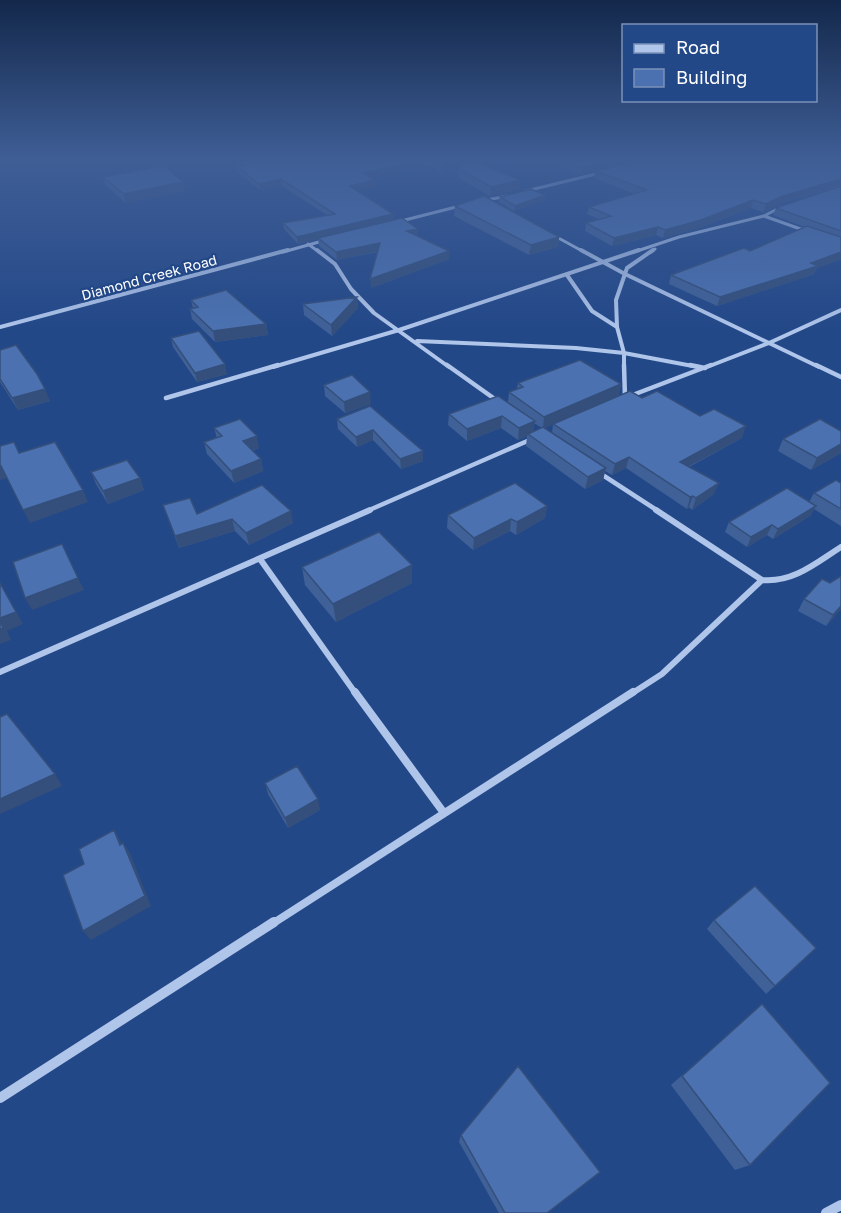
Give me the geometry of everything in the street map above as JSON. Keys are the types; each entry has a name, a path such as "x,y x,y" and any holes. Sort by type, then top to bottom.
{"street":[{"path":"396,222 418,217"},
{"path":"166,398 399,330 679,237 762,217"},
{"path":"766,217 808,232"},
{"path":"544,231 625,274 841,377"},
{"path":"625,398 624,353 617,327 616,300 627,268 650,251 679,237"},
{"name":"Diamond Creek Road","path":"0,327 97,303 330,239"},
{"path":"308,244 335,264 351,289 374,313 505,406"},
{"path":"567,275 592,310 617,327"},
{"path":"615,403 769,343 841,310"},
{"path":"416,341 544,346 624,353 706,368"},
{"path":"0,672 542,434"},
{"path":"590,466 762,580 771,582 791,577 841,547"},
{"path":"260,559 288,602 444,813"},
{"path":"0,1098 662,674 762,580"},
{"path":"826,1213 841,1205"}],"building":[{"path":"320,217 382,217 297,237 283,223"},
{"path":"476,217 522,217 559,237 531,245"},
{"path":"609,217 710,217 665,230 658,227 614,238 586,223"},
{"path":"800,217 841,217 841,231"},
{"path":"402,218 418,229 407,231 449,251 370,279 380,243 336,252 318,238"},
{"path":"807,226 841,237 841,252 811,263 818,266 720,297 671,275 744,248 750,251"},
{"path":"226,290 266,324 213,331 190,309 198,307 191,300"},
{"path":"357,297 331,325 303,304"},
{"path":"199,331 225,364 195,373 171,338"},
{"path":"16,345 45,389 12,398 0,379 0,350"},
{"path":"580,360 621,384 544,417 509,392 523,387 518,383"},
{"path":"352,375 370,392 344,402 324,385"},
{"path":"630,391 642,398 657,391 700,416 714,409 746,426 680,462 719,483 696,498 690,497 629,457 615,464 553,424"},
{"path":"498,396 535,421 519,428 502,416 467,429 449,414"},
{"path":"370,406 423,451 400,459 373,430 356,437 337,419"},
{"path":"240,419 257,436 243,441 261,459 231,471 204,442 222,436 214,428"},
{"path":"820,419 841,431 841,444 817,458 783,439"},
{"path":"543,427 606,468 588,477 528,434"},
{"path":"14,442 19,453 55,442 83,490 23,510 0,467 0,446"},
{"path":"127,460 140,478 103,491 91,472"},
{"path":"836,480 841,483 841,509 814,493"},
{"path":"515,483 547,506 517,522 511,519 474,538 448,515"},
{"path":"262,485 291,511 246,533 232,519 175,536 163,505 190,498 197,514"},
{"path":"787,488 816,506 778,529 772,525 751,537 729,522"},
{"path":"379,532 412,565 333,604 302,567"},
{"path":"62,544 78,578 25,598 13,562"},
{"path":"841,576 841,606 833,615 804,599 822,579 830,583"},
{"path":"0,583 16,612 0,618"},
{"path":"7,714 55,774 0,799 0,717"},
{"path":"297,766 318,799 285,818 265,783"},
{"path":"114,830 120,845 123,843 145,896 83,931 63,875 84,864 79,849"},
{"path":"755,886 816,948 775,986 714,920"},
{"path":"762,1004 830,1083 750,1165 682,1076"},
{"path":"518,1066 600,1172 547,1213 505,1213 461,1135"}]}
